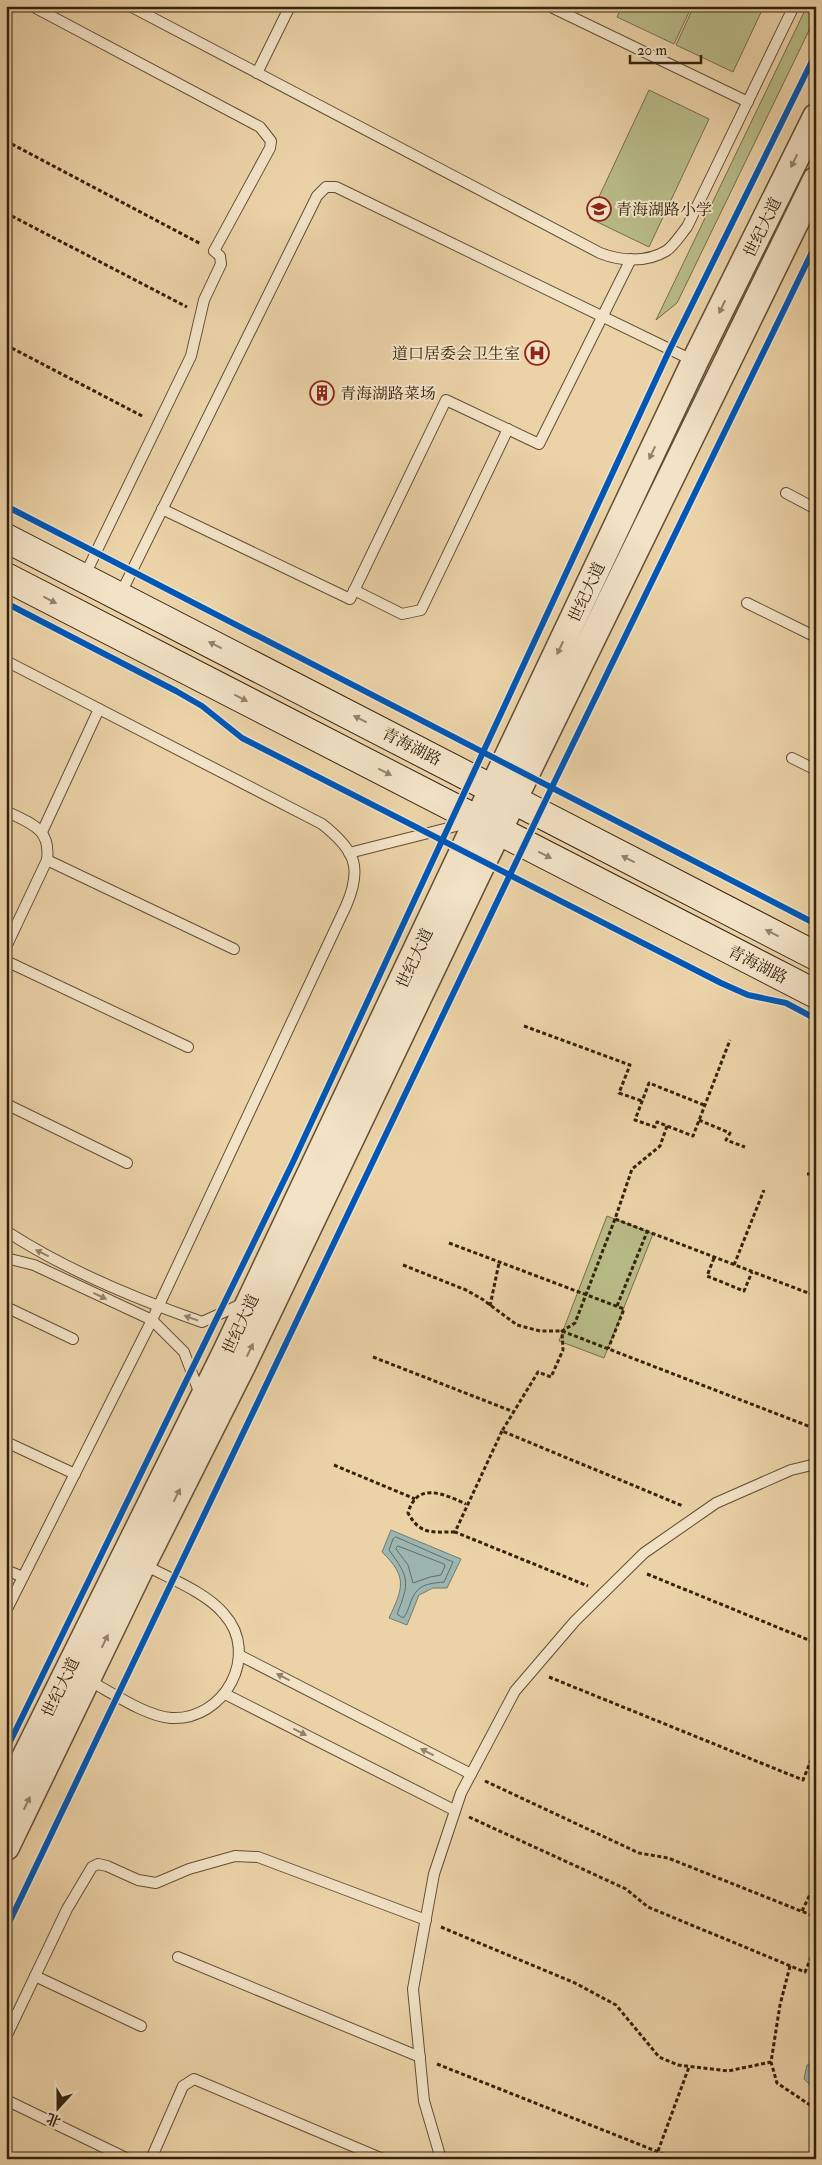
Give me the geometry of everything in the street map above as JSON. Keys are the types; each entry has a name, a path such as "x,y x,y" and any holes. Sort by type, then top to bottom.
{"main road":[{"name":"青海湖路","path":"6,538 816,956"},
{"name":"青海湖路","path":"6,577 816,994"}],"street":[{"name":"世纪大道","path":"6,1847 86,1679 243,1364 504,794 695,361 816,117"},
{"name":"世纪大道","path":"504,794 816,180"},
{"name":"世纪大道","path":"6,1796 489,826"}],"lane":[{"path":"32,6 260,127 268,134 271,141 270,148 214,251 220,256 221,264 204,300 191,356 84,578"},
{"path":"130,6 614,259 644,258 666,250 687,226 794,6"},
{"path":"256,73 290,6"},
{"path":"549,6 748,102"},
{"path":"120,596 317,196 326,187 336,187 695,361"},
{"path":"162,509 350,598 446,400 538,444 631,259"},
{"path":"354,590 402,614 422,610 508,430"},
{"path":"786,494 816,508"},
{"path":"747,603 816,637"},
{"path":"6,661 322,824 342,839 355,865 354,886 152,1320 6,1610"},
{"path":"42,832 99,709"},
{"path":"792,758 816,770"},
{"path":"6,811 42,832 48,846 46,860 6,947"},
{"path":"349,853 489,826"},
{"path":"46,860 234,949"},
{"path":"6,961 188,1047"},
{"path":"6,1104 127,1164"},
{"path":"6,1231 37,1251 158,1307 202,1322 252,1299"},
{"path":"6,1258 34,1266 152,1320 184,1352 202,1401"},
{"path":"6,1308 73,1339"},
{"path":"6,1442 75,1474"},
{"path":"441,2159 424,2101 413,1989 434,1874 454,1810 515,1691 575,1621 644,1553 716,1503 792,1470 816,1464"},
{"path":"86,1679 151,1713 171,1718 191,1716 210,1708 225,1694 236,1676 239,1655 236,1634 225,1614 209,1600 143,1564"},
{"path":"6,1570 23,1577"},
{"path":"239,1655 471,1774"},
{"path":"225,1694 454,1810"},
{"path":"6,2037 67,1909 92,1867 98,1864 108,1866 138,1880 156,1883 189,1869 235,1856 258,1857 426,1920"},
{"path":"178,1957 420,2057"},
{"path":"35,1976 141,2026"},
{"path":"151,2159 183,2086 194,2079 383,2159"},
{"path":"6,2100 128,2159"}],"path":[{"path":"6,141 214,251"},
{"path":"6,213 201,314"},
{"path":"6,345 158,425"},
{"path":"524,1026 630,1065 619,1093 642,1101"},
{"path":"704,1105 649,1083 635,1120 655,1127 657,1122 692,1136 730,1040"},
{"path":"699,1120 730,1133 726,1140 745,1147"},
{"path":"562,1331 575,1323 632,1170 660,1146 667,1126"},
{"path":"807,1174 816,1174"},
{"path":"734,1265 764,1190"},
{"path":"615,1219 816,1296"},
{"path":"617,1306 647,1232"},
{"path":"448,1243 624,1308 608,1348"},
{"path":"714,1258 707,1276 744,1291 752,1272"},
{"path":"490,1306 499,1263"},
{"path":"403,1266 466,1290 517,1325 540,1331 562,1331 816,1429"},
{"path":"455,1532 466,1504 502,1431 538,1372 551,1377 563,1350 562,1331"},
{"path":"373,1357 514,1412"},
{"path":"502,1431 701,1514"},
{"path":"334,1465 415,1498"},
{"path":"466,1504 435,1492 419,1495 415,1498 411,1502 408,1513 414,1525 429,1532 455,1532 604,1593"},
{"path":"630,1567 816,1643"},
{"path":"532,1670 803,1780 816,1748"},
{"path":"808,1767 816,1770"},
{"path":"471,1774 639,1853 668,1858 816,1916"},
{"path":"454,1810 626,1889 648,1907 805,1972 816,1946"},
{"path":"802,1911 816,1882"},
{"path":"426,1920 575,1983 616,2005 659,2057 678,2065 728,2070 771,2062"},
{"path":"790,1966 780,2005 771,2062 777,2083 816,2109"},
{"path":"420,2057 676,2159"},
{"path":"658,2151 689,2067"}],"green space":[{"path":"622,6 692,6 674,44 617,17"},
{"path":"694,6 764,6 733,72 676,45"},
{"path":"807,6 816,6 816,16 677,303 656,320"},
{"path":"649,90 709,119 649,247 589,218"},
{"path":"607,1216 653,1234 604,1358 559,1341"}],"water":[{"path":"391,1530 461,1559 447,1588 433,1588 419,1595 407,1625 389,1618 400,1591 399,1576 396,1569 382,1552"},
{"path":"816,2061 816,2091 804,2079 807,2065"}],"cycle path":[{"path":"6,1750 293,1162 670,349 816,53"},
{"path":"6,1929 551,789 816,244"},
{"path":"6,506 816,924"},
{"path":"6,603 176,691 202,706 242,738 721,983 748,995 786,1003 816,1019"}],"place":[{"name":"青海湖路小学","path":"599,209"},
{"name":"道口居委会卫生室","path":"537,353"},
{"name":"青海湖路菜场","path":"322,393"}]}
